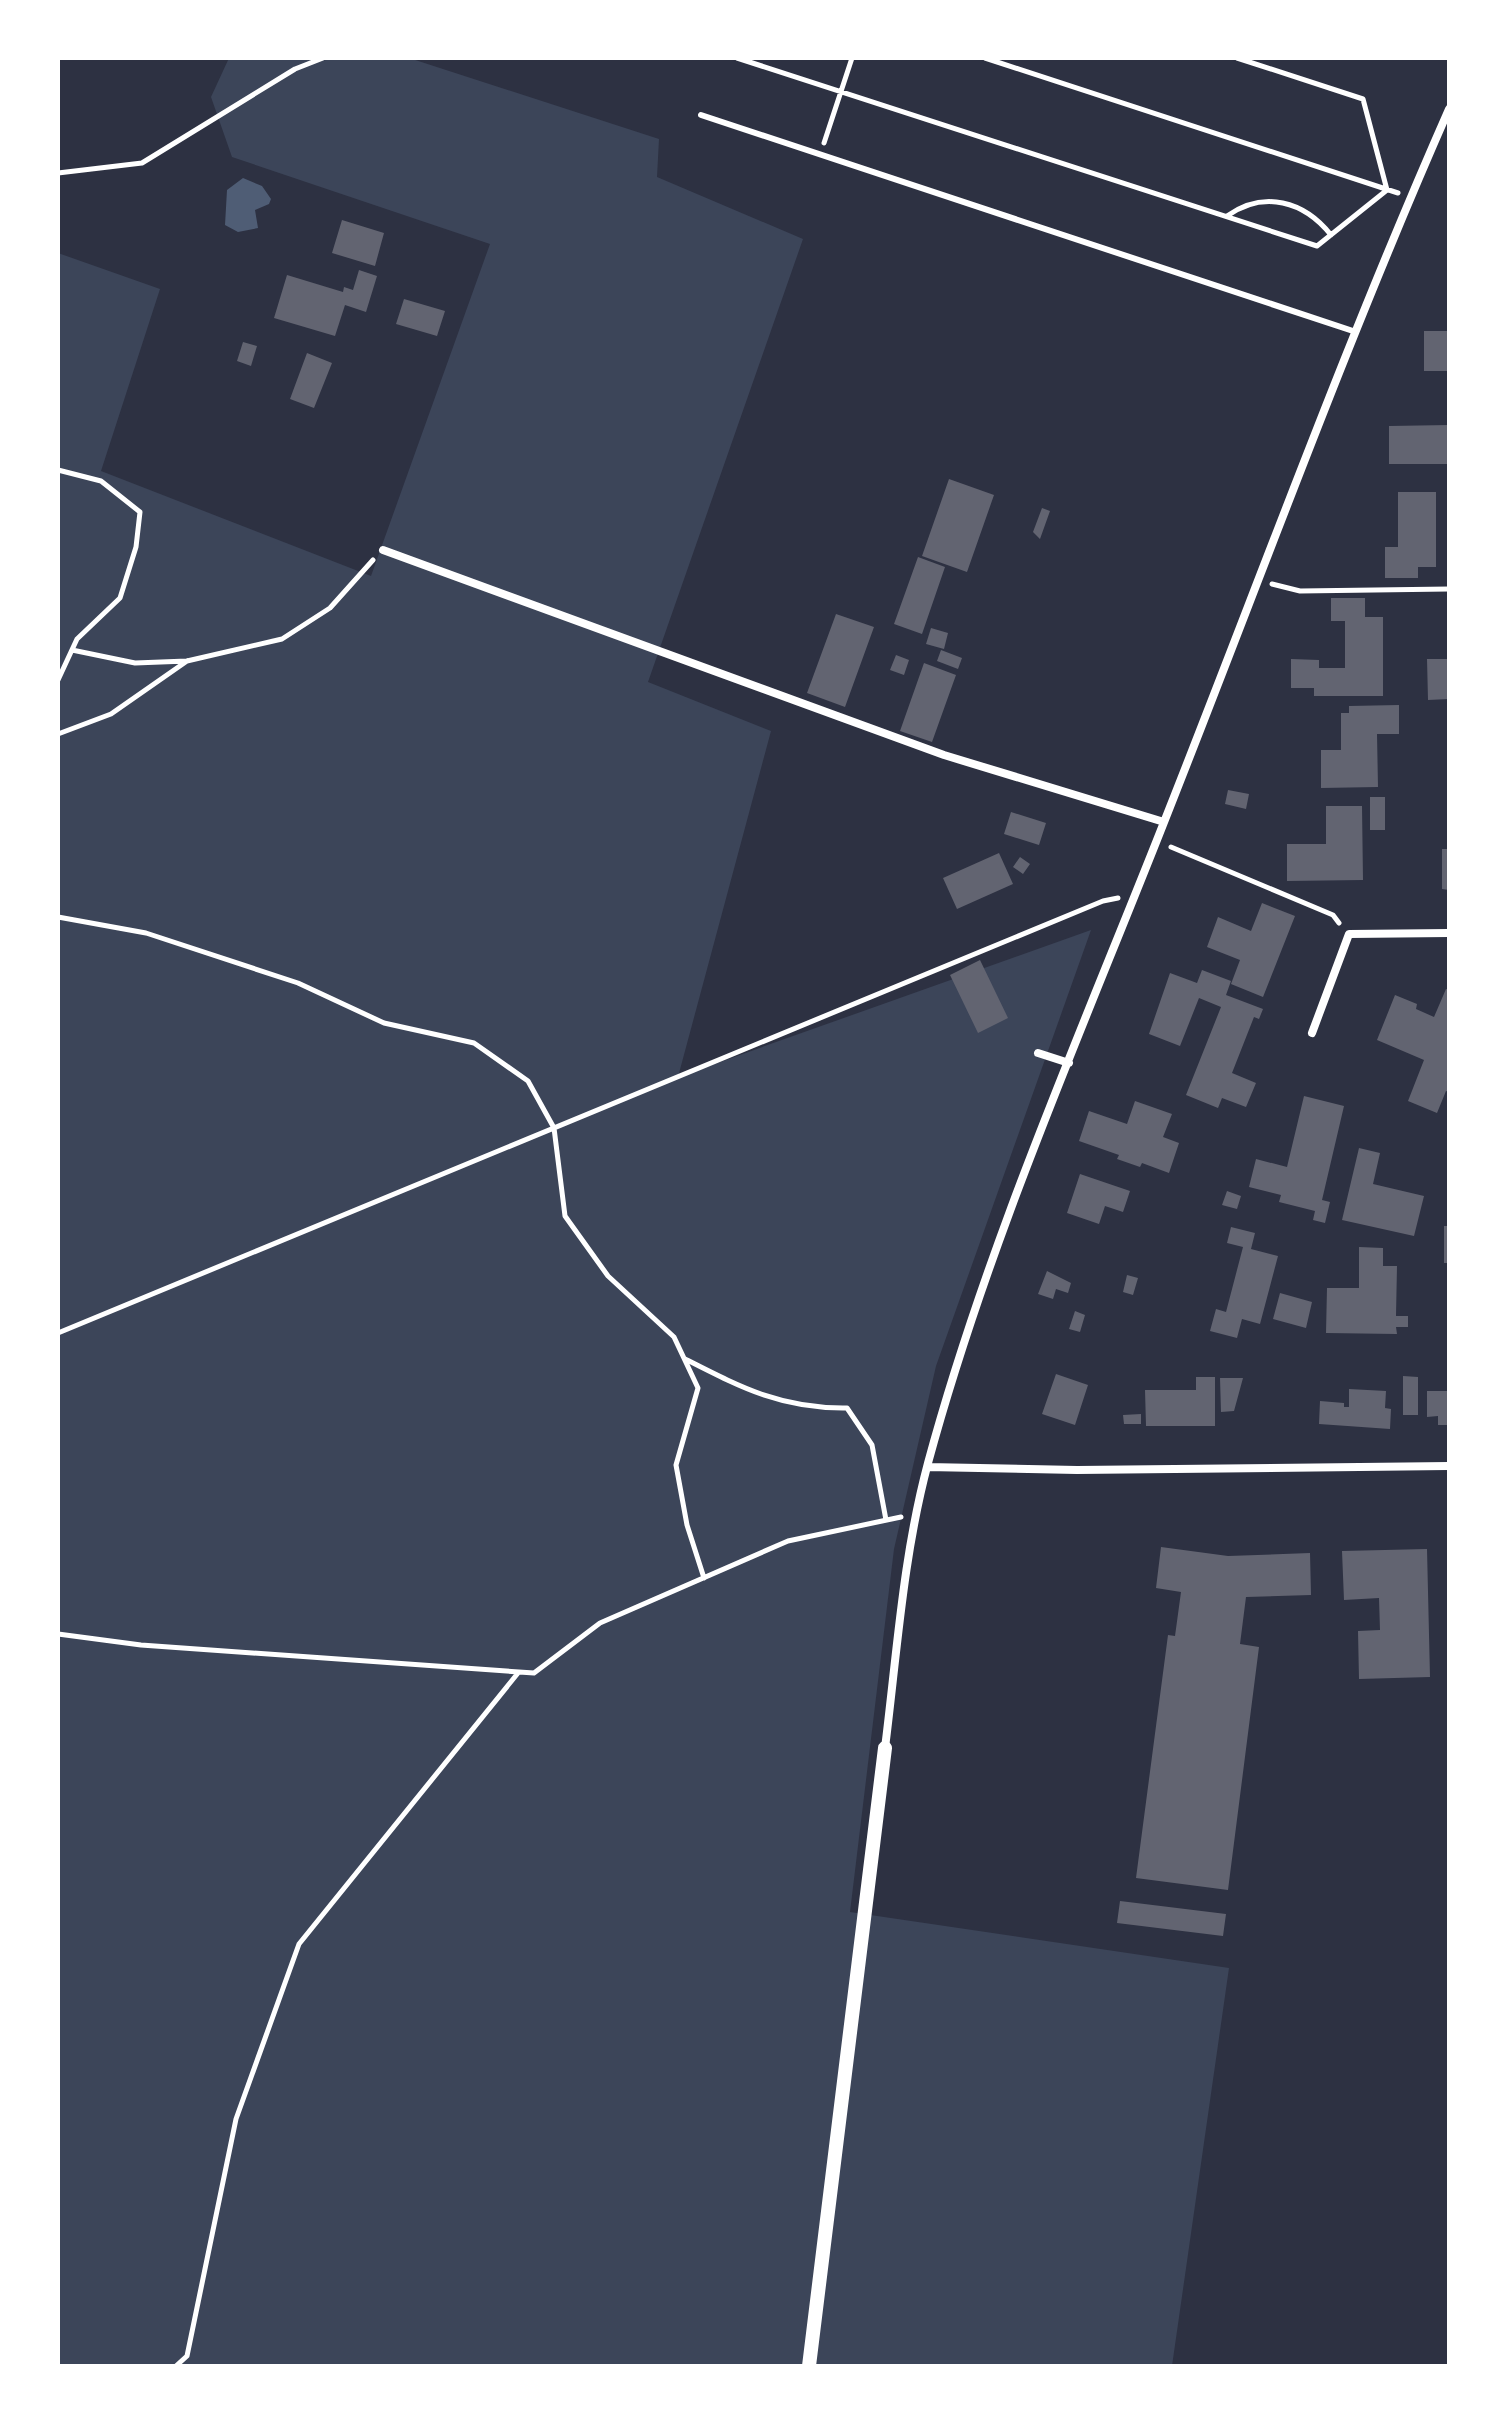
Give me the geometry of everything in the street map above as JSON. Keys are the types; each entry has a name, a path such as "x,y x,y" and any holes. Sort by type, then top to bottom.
{"street":[{"path":"809,2366 907,1567 927,1467 989,1267 1259,580 1353,331 1449,109"},
{"path":"383,550 944,755 1164,822"},
{"path":"1312,1033 1349,934 1449,933"},
{"path":"1038,1053 1069,1063"},
{"path":"927,1467 1077,1470 1449,1466"}],"lane":[{"path":"701,115 1353,331"}],"path":[{"path":"58,173 142,163 295,69 323,58"},
{"path":"737,58 1317,246 1387,190"},
{"path":"820,155 852,58"},
{"path":"985,58 1410,197"},
{"path":"1237,58 1363,99 1387,190"},
{"path":"1226,217 1257,202 1281,201 1303,210 1331,235"},
{"path":"58,470 101,481 140,512 136,547 120,598 77,639 58,680"},
{"path":"72,650 135,663 187,661 282,639 330,608 383,550"},
{"path":"1259,580 1300,591 1449,589"},
{"path":"58,734 111,714 187,661"},
{"path":"1156,839 1182,854 1333,915 1349,934"},
{"path":"58,1333 1103,901 1135,895"},
{"path":"58,917 146,933 298,983 384,1023 474,1043 528,1081 554,1128 565,1216 608,1276 674,1337 698,1388 676,1465 687,1525 704,1578"},
{"path":"684,1359 743,1388 807,1408 847,1408 872,1445 886,1520"},
{"path":"58,1634 141,1645 534,1673 600,1623 788,1541 918,1514"},
{"path":"176,2366 187,2356 236,2119 299,1944 518,1672"}],"shaded area":[{"path":"229,58 409,58 659,139 657,177 803,239 648,682 771,731 678,1077 1091,930 936,1366 894,1549 850,1912 1229,1968 1172,2366 58,2366 58,253 160,289 101,471 371,576 490,244 232,157 211,97"},
{"path":"243,178 262,186 271,199 269,204 255,210 258,228 238,232 225,225 227,190"}],"building":[{"path":"342,220 384,233 375,266 332,253"},
{"path":"359,270 377,276 366,312 345,305 335,336 274,318 287,275 343,292 344,287 353,290"},
{"path":"404,299 445,311 437,336 396,324"},
{"path":"1424,331 1449,331 1449,371 1424,371"},
{"path":"243,342 257,346 251,366 237,361"},
{"path":"307,353 332,363 314,408 290,399"},
{"path":"1449,425 1449,464 1389,464 1389,426"},
{"path":"949,479 994,495 967,572 922,556"},
{"path":"1398,492 1436,492 1436,567 1418,567 1418,578 1385,578 1385,547 1398,547"},
{"path":"1042,508 1050,511 1040,539 1033,532"},
{"path":"918,557 945,567 922,634 894,624"},
{"path":"1331,598 1365,598 1365,617 1383,617 1383,696 1314,696 1314,688 1291,688 1291,659 1319,660 1319,668 1345,668 1345,621 1331,621"},
{"path":"836,614 874,627 845,707 807,693"},
{"path":"931,628 948,633 944,649 926,644"},
{"path":"941,650 962,658 958,669 937,661"},
{"path":"896,655 909,660 904,675 890,670"},
{"path":"1427,659 1449,659 1449,699 1428,700"},
{"path":"924,663 956,675 932,742 900,731"},
{"path":"1399,705 1399,734 1377,734 1378,787 1321,788 1321,750 1341,750 1341,713 1349,713 1349,706"},
{"path":"1228,790 1249,794 1246,809 1225,804"},
{"path":"1370,797 1385,797 1385,830 1370,830"},
{"path":"1326,806 1362,806 1363,880 1287,881 1287,844 1326,844"},
{"path":"1011,812 1046,823 1039,845 1004,834"},
{"path":"1442,849 1449,849 1449,890 1442,889"},
{"path":"999,853 1013,884 957,909 943,878"},
{"path":"1020,857 1030,864 1023,874 1013,867"},
{"path":"1262,903 1295,916 1263,997 1231,984 1240,960 1207,947 1218,917 1251,931"},
{"path":"980,960 1008,1018 978,1033 950,975"},
{"path":"1202,970 1231,981 1226,995 1263,1009 1259,1019 1254,1017 1232,1073 1256,1083 1246,1107 1222,1098 1218,1108 1186,1095 1221,1007 1199,998 1180,1046 1149,1034 1170,973 1197,983"},
{"path":"1446,989 1449,990 1449,1092 1446,1091 1437,1113 1408,1101 1424,1060 1377,1040 1395,995 1417,1004 1416,1009 1434,1017"},
{"path":"1304,1096 1344,1106 1322,1200 1330,1202 1325,1223 1313,1220 1315,1211 1279,1202 1281,1195 1249,1187 1256,1159 1287,1167"},
{"path":"1135,1101 1172,1114 1163,1137 1179,1143 1169,1173 1142,1163 1140,1167 1117,1159 1119,1155 1079,1141 1089,1111 1127,1124"},
{"path":"1359,1148 1380,1153 1373,1184 1424,1196 1414,1236 1342,1220"},
{"path":"1080,1174 1130,1191 1123,1212 1105,1206 1099,1224 1067,1213"},
{"path":"1227,1191 1241,1196 1237,1209 1222,1205"},
{"path":"1444,1226 1449,1226 1449,1263 1444,1263"},
{"path":"1231,1227 1255,1233 1251,1249 1278,1256 1260,1324 1242,1319 1237,1338 1210,1331 1216,1309 1226,1312 1243,1247 1227,1243"},
{"path":"1359,1247 1383,1248 1383,1266 1397,1266 1396,1316 1408,1316 1408,1327 1396,1327 1397,1334 1326,1333 1327,1288 1359,1288"},
{"path":"1047,1271 1071,1283 1068,1293 1056,1289 1053,1299 1038,1294"},
{"path":"1127,1275 1138,1278 1133,1295 1123,1292"},
{"path":"1280,1293 1312,1302 1306,1328 1273,1319"},
{"path":"1075,1311 1085,1315 1080,1332 1069,1329"},
{"path":"1056,1374 1088,1385 1075,1425 1042,1414"},
{"path":"1403,1376 1418,1377 1418,1415 1403,1415"},
{"path":"1196,1377 1215,1377 1215,1426 1146,1426 1145,1390 1196,1390"},
{"path":"1220,1378 1243,1378 1234,1411 1221,1412"},
{"path":"1349,1389 1386,1391 1385,1408 1391,1409 1390,1429 1319,1424 1320,1401 1344,1403 1344,1407 1349,1407"},
{"path":"1427,1391 1449,1391 1449,1425 1438,1425 1438,1416 1427,1417"},
{"path":"1141,1414 1141,1424 1124,1424 1123,1415"},
{"path":"1161,1547 1228,1556 1310,1553 1311,1595 1246,1597 1240,1644 1259,1647 1228,1890 1136,1878 1168,1635 1175,1636 1181,1592 1156,1588"},
{"path":"1427,1549 1430,1677 1359,1679 1358,1631 1380,1630 1379,1598 1344,1600 1342,1551"},
{"path":"1120,1901 1226,1914 1223,1936 1117,1923"}]}
